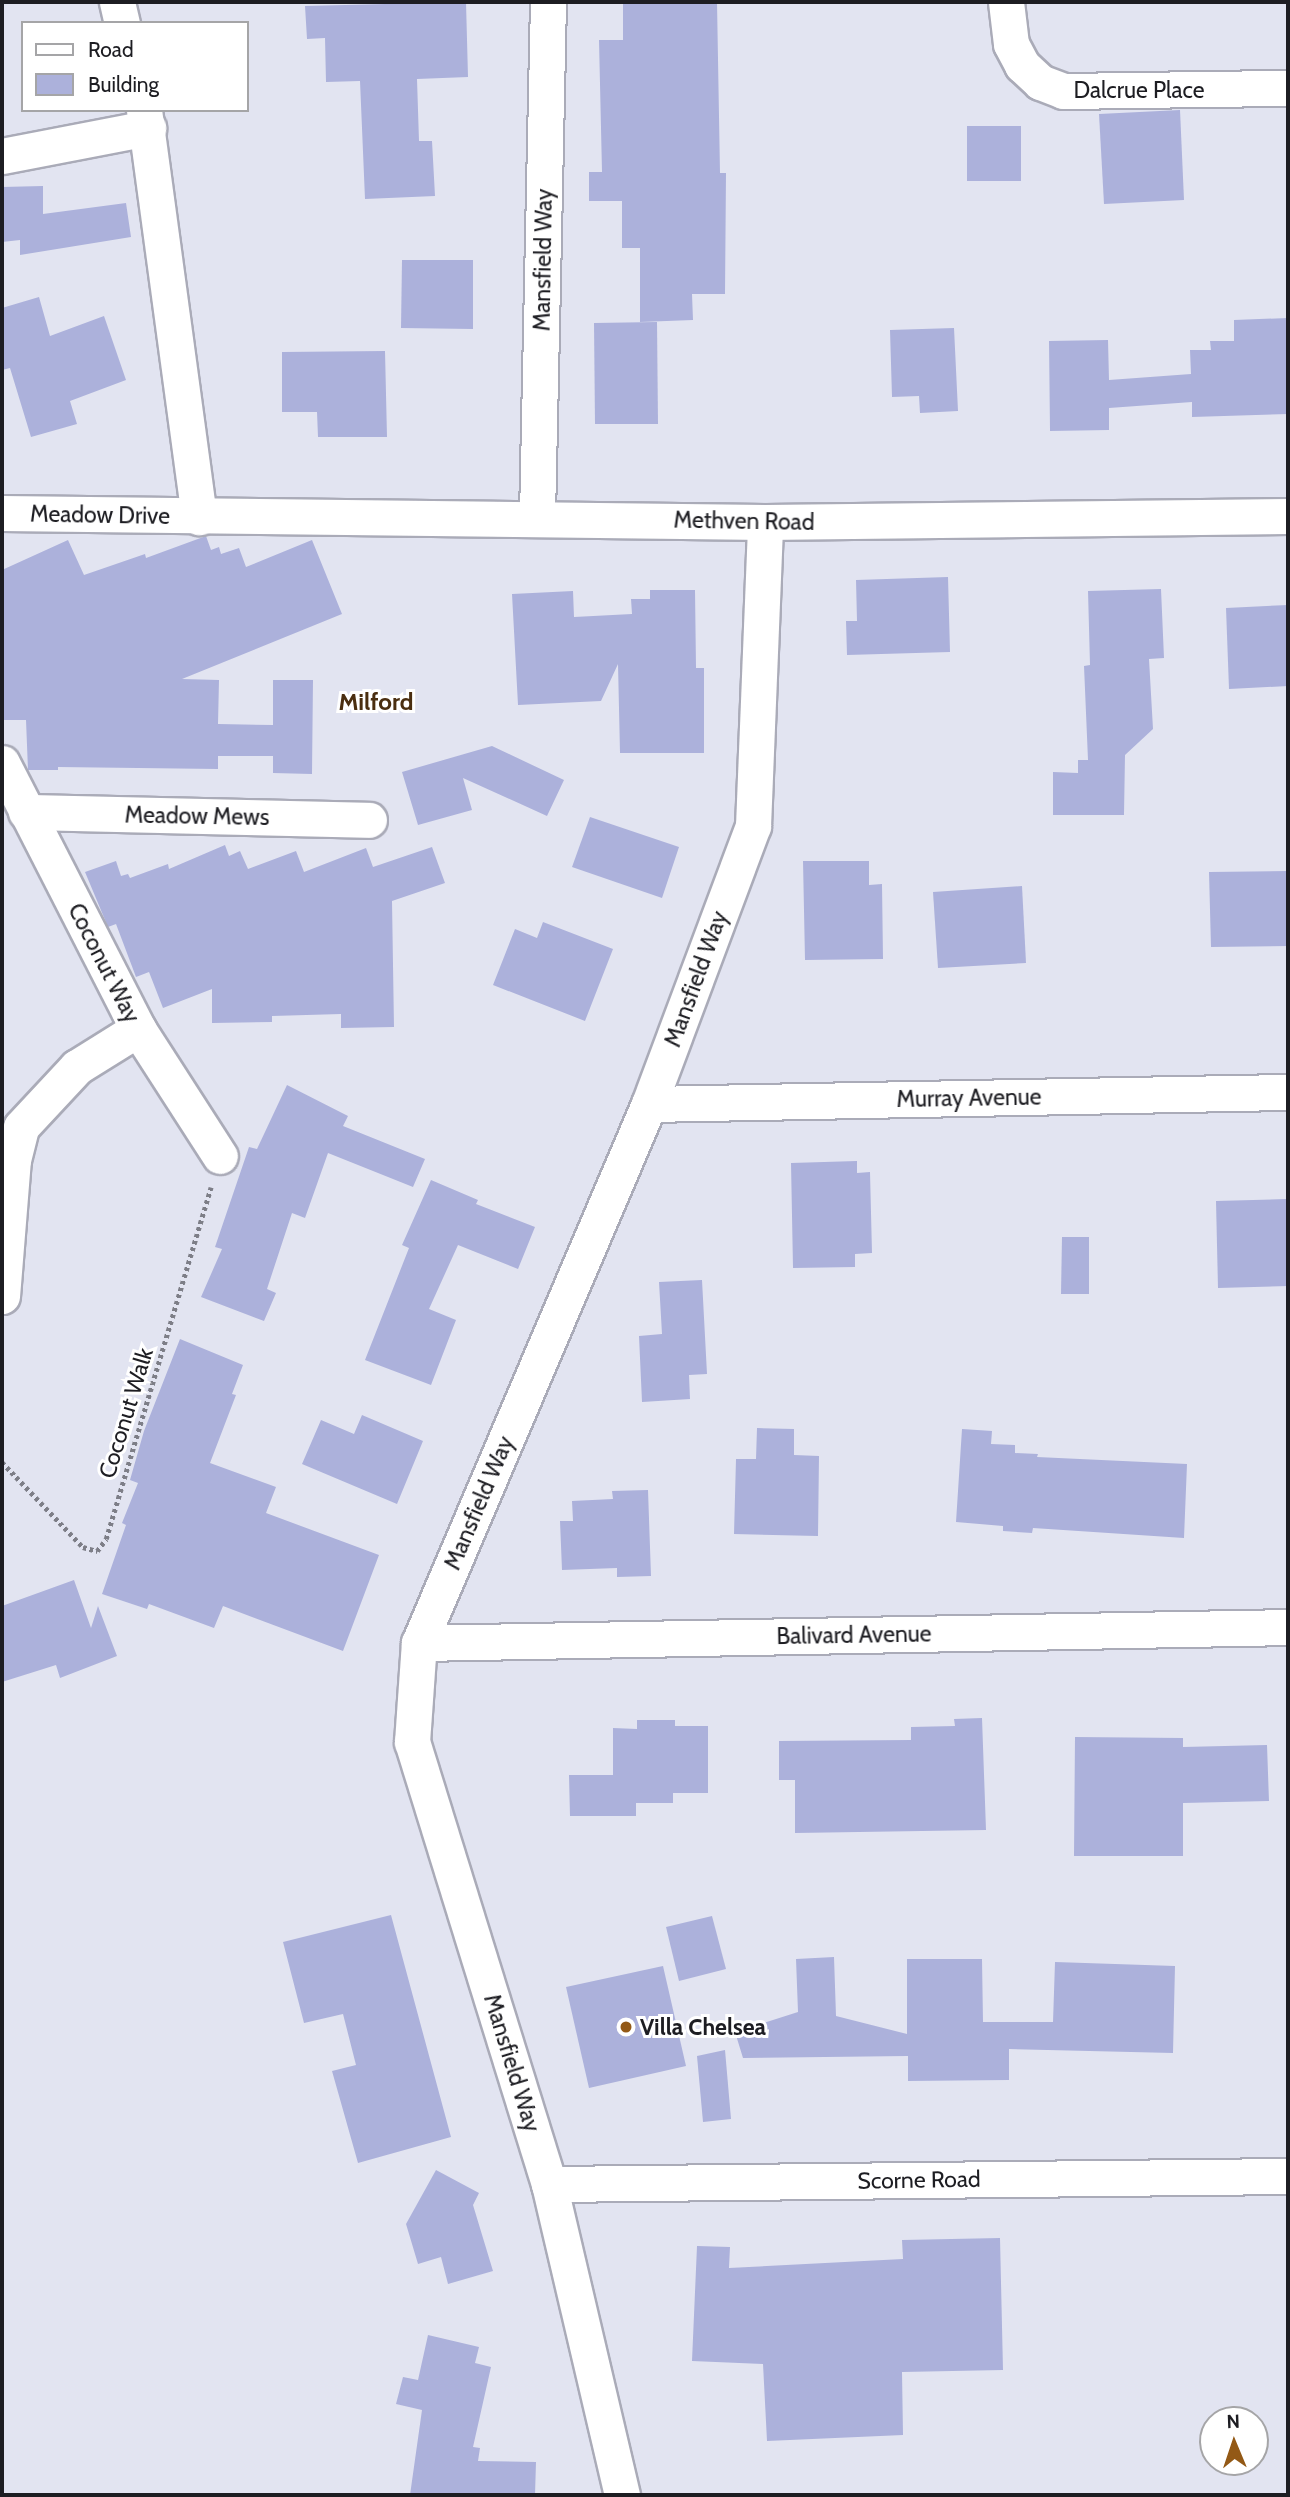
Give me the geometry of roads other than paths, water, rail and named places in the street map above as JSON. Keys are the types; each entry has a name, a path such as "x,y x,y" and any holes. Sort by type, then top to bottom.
{"street":[{"path":"117,2 122,21"},
{"name":"Mansfield Way","path":"537,517 548,2"},
{"name":"Dalcrue Place","path":"1006,2 1011,44 1022,65 1040,82 1063,91 1288,88"},
{"path":"2,156 146,119 199,517"},
{"name":"Meadow Drive","path":"2,513 199,517"},
{"name":"Methven Road","path":"199,517 537,517 765,522 1288,516"},
{"name":"Mansfield Way","path":"622,2495 549,2184 412,1742 419,1643 649,1104 753,826 765,522"},
{"name":"Coconut Way","path":"2,763 138,1029 220,1156"},
{"name":"Meadow Mews","path":"26,812 369,820"},
{"path":"2,1296 13,1160 12,1127 77,1068 138,1029"},
{"name":"Murray Avenue","path":"649,1104 1288,1092"},
{"name":"Balivard Avenue","path":"419,1643 1288,1627"},
{"name":"Scorne Road","path":"549,2184 1288,2176"}],"place":[{"name":"Villa Chelsea","path":"626,2027"}],"district":[{"name":"Milford","path":"376,702"}]}
